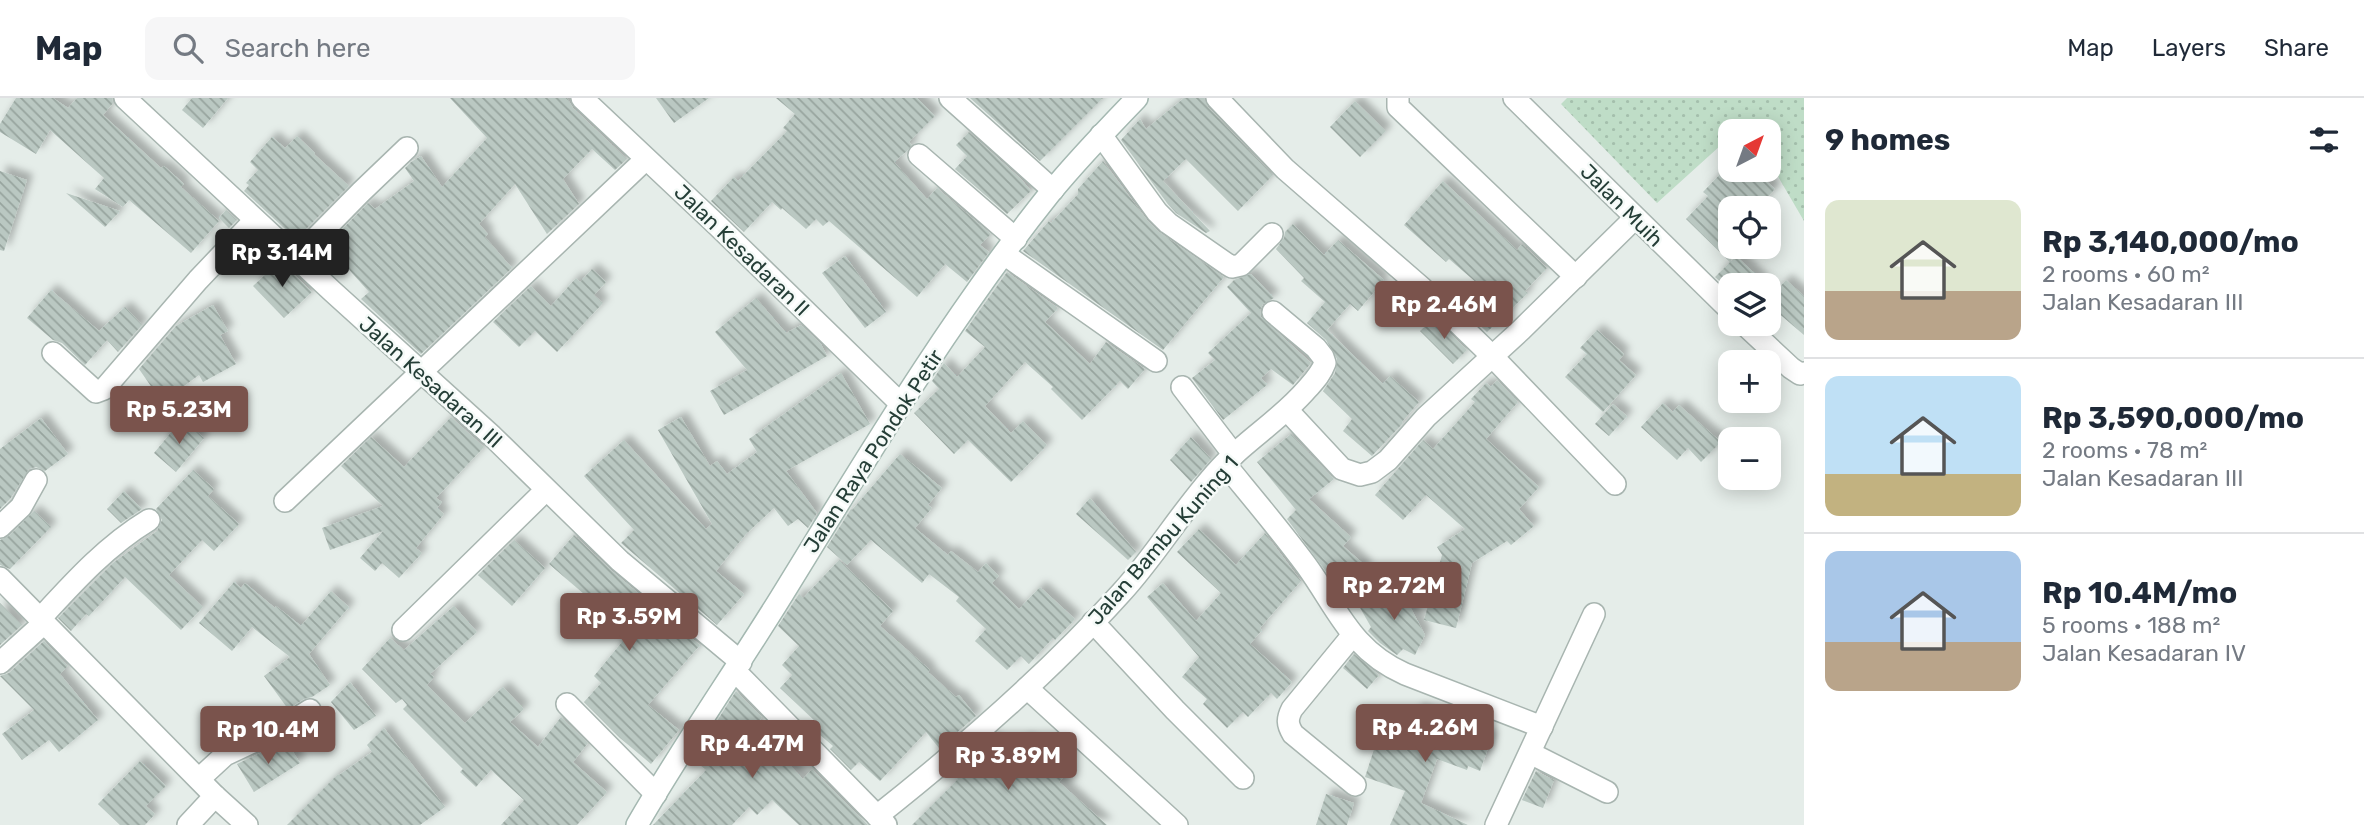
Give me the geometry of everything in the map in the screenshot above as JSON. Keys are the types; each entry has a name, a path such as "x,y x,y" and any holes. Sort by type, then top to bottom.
{"street":[{"name":"Jalan Kesadaran III","path":"125,98 492,436 620,561 738,667 881,821"},
{"name":"Jalan Kesadaran II","path":"582,98 900,403"},
{"path":"950,98 1053,190"},
{"name":"Jalan Raya Pondok Petir","path":"639,824 900,403 1010,246 1053,190 1137,98"},
{"path":"1217,98 1285,169 1422,288 1492,356 1615,484"},
{"path":"1398,98 1398,107 1576,276"},
{"name":"Jalan Muih","path":"1514,98 1718,298"},
{"path":"1101,135 1157,212 1168,223 1232,267 1241,265 1272,234"},
{"path":"296,258 407,148"},
{"path":"919,155 1010,246 1156,361"},
{"path":"285,501 646,159"},
{"path":"1288,411 1342,468 1360,475 1372,472 1388,460 1426,417 1635,218"},
{"path":"53,353 96,392 104,389 198,280 255,220"},
{"name":"Jalan Bambu Kuning 1","path":"881,821 1027,688 1093,622 1142,570 1197,496 1230,460 1288,411 1321,373 1324,357 1273,312"},
{"path":"1757,336 1791,368 1800,374 1804,373"},
{"path":"1182,387 1230,460 1318,581 1352,636 1390,667 1542,727"},
{"path":"0,527 21,507 36,480"},
{"path":"403,630 546,489"},
{"path":"0,663 42,621 86,569 149,520"},
{"path":"0,578 215,796 247,825"},
{"path":"1496,825 1594,614"},
{"path":"1093,622 1243,778"},
{"path":"1352,636 1292,709 1288,716 1288,726 1293,734 1355,785"},
{"path":"1027,688 1177,825"},
{"path":"567,704 656,793"},
{"path":"199,779 225,755 280,729 310,710"},
{"path":"1530,753 1607,792"},
{"path":"188,825 215,796"}],"green space":[{"path":"1567,98 1804,98 1804,221 1781,182 1782,119 1718,119 1718,148 1657,203 1561,104"}],"building":[{"path":"16,98 53,98 68,108 77,98 112,98 113,103 103,115 161,168 164,166 184,184 181,187 219,221 191,253 129,200 123,207 95,189 104,178 50,130 36,154 0,132 0,124"},
{"path":"192,98 228,98 203,128 182,110"},
{"path":"450,98 567,98 573,108 627,159 615,170 592,149 563,179 579,204 547,234 515,184 479,224 488,234 485,237 512,268 421,354 361,299 369,292 335,254 324,266 315,257 368,203 375,209 414,181 405,168 411,162 421,156 442,187 487,138"},
{"path":"656,98 709,98 674,123"},
{"path":"776,98 917,98 935,116 909,142 912,145 907,151 894,162 927,199 937,188 991,234 980,245 989,252 967,282 945,264 917,297 829,221 823,226 816,219 806,229 772,202 744,232 711,201 734,177 738,181 787,131 783,128 795,114"},
{"path":"970,98 1103,98 1040,161"},
{"path":"1184,98 1204,98 1208,107 1273,175 1238,211 1186,159 1163,181 1210,231 1206,233 1176,213 1121,140 1140,119 1146,129"},
{"path":"1355,101 1386,131 1360,157 1330,127"},
{"path":"969,132 1031,191 1007,214 955,169 967,156 956,145"},
{"path":"297,136 349,186 296,239 244,191 249,185 246,183 258,170 250,162 272,137 285,148"},
{"path":"1103,161 1159,232 1224,277 1163,350 1023,251 1049,221 1051,223 1078,194 1078,189"},
{"path":"0,171 27,180 4,251 0,250"},
{"path":"1718,176 1718,182 1767,182 1775,189 1768,196 1718,196 1718,250 1686,219 1708,196 1703,192"},
{"path":"1443,181 1517,250 1522,244 1547,268 1525,291 1528,293 1487,332 1458,305 1478,284 1449,259 1446,262 1404,225"},
{"path":"66,193 120,211 105,227"},
{"path":"226,210 237,220 229,228 219,218"},
{"path":"1293,224 1324,255 1338,240 1384,280 1358,311 1350,304 1327,330 1383,384 1390,376 1419,402 1372,456 1343,431 1352,419 1323,391 1335,373 1337,359 1326,340 1307,323 1325,302 1301,281 1304,278 1276,249 1285,232"},
{"path":"845,256 886,312 865,328 822,273"},
{"path":"1727,259 1739,259 1754,273 1719,273 1730,262"},
{"path":"280,261 312,292 284,318 253,286"},
{"path":"592,269 606,282 594,295 603,303 557,352 535,331 519,347 493,322 531,286 551,306 576,278 580,282"},
{"path":"1007,272 1058,308 1045,322 1090,364 1106,342 1145,369 1128,389 1120,381 1082,420 1051,389 1053,387 1025,362 985,406 1011,433 1023,421 1047,445 1011,482 968,440 954,454 914,413 939,389 932,381 944,363 957,377 985,347 965,331"},
{"path":"1251,274 1274,298 1263,304 1261,317 1311,363 1293,385 1271,369 1261,378 1267,385 1223,420 1192,378 1215,360 1208,353 1251,313 1227,287 1234,280"},
{"path":"1786,280 1804,296 1804,335 1781,315 1781,286"},
{"path":"51,290 99,331 125,307 142,325 118,352 107,340 85,365 62,343 53,340 27,318"},
{"path":"756,298 786,333 801,325 821,344 827,356 724,415 710,391 747,370 715,332"},
{"path":"213,305 228,331 220,335 236,364 203,382 199,375 162,402 139,369 176,326"},
{"path":"1434,318 1467,350 1453,364 1420,331"},
{"path":"1597,330 1624,354 1619,360 1636,375 1603,412 1565,377 1587,354 1580,348"},
{"path":"841,373 870,424 786,471 817,513 808,528 798,519 788,526 774,508 746,534 716,571 744,594 717,625 621,543 634,530 584,476 624,440 706,529 712,524 658,430 681,417 710,466 717,461 727,474 757,452 749,439"},
{"path":"1497,380 1518,402 1486,439 1539,487 1519,509 1534,526 1511,545 1507,541 1472,563 1456,628 1424,620 1442,555 1437,547 1465,529 1426,495 1403,520 1375,495 1423,440 1433,449 1475,402 1471,399 1486,383 1491,387"},
{"path":"1663,403 1673,412 1679,405 1718,439 1718,445 1701,462 1688,448 1677,460 1641,427"},
{"path":"1613,404 1627,416 1609,436 1595,424"},
{"path":"451,417 484,447 436,498 442,502 437,508 444,514 416,548 422,553 399,578 382,563 375,571 360,558 383,531 330,550 322,528 383,506 341,466 371,437 404,467"},
{"path":"41,418 68,454 45,471 36,467 29,469 10,499 0,509 0,449"},
{"path":"182,419 204,438 176,472 154,453"},
{"path":"1291,434 1334,479 1309,499 1351,537 1343,546 1367,567 1347,589 1340,589 1335,584 1287,519 1296,510 1257,462"},
{"path":"1191,437 1211,459 1191,482 1170,460"},
{"path":"900,454 942,488 928,505 932,508 915,528 948,555 951,551 978,572 986,563 999,576 992,583 1019,609 1040,587 1075,619 1029,664 1021,656 1007,670 975,641 986,629 956,601 959,597 929,574 922,583 871,540 847,565 827,547 851,509"},
{"path":"193,470 214,489 208,496 239,524 214,551 202,540 169,575 203,607 181,630 125,577 89,616 86,614 71,631 58,618 113,563 157,531 162,520 156,509"},
{"path":"124,491 142,509 121,523 107,509"},
{"path":"1090,498 1136,552 1128,560 1076,514"},
{"path":"34,511 51,527 10,569 0,565 0,540 9,536"},
{"path":"1199,529 1236,565 1265,533 1301,581 1260,628 1262,630 1250,644 1292,682 1277,699 1271,693 1248,717 1243,712 1227,728 1203,704 1207,699 1182,677 1199,657 1147,597 1163,583 1196,621 1221,593 1177,552"},
{"path":"574,535 612,571 700,645 648,705 679,730 651,764 584,702 601,683 594,676 622,642 626,630 549,564"},
{"path":"514,540 545,568 512,606 478,575"},
{"path":"839,560 893,611 880,626 956,697 959,695 976,716 939,748 926,732 880,781 859,762 851,770 830,749 833,746 813,729 817,723 780,688 792,675 782,665 799,646 778,626 799,594 803,598"},
{"path":"234,582 241,588 245,583 301,626 331,591 349,607 309,654 330,685 288,709 264,676 290,657 252,627 232,651 199,623"},
{"path":"1399,586 1425,635 1415,655 1403,649 1397,655 1380,643 1368,631 1371,627 1359,606"},
{"path":"0,603 22,625 0,645"},
{"path":"454,606 477,632 430,674 434,677 427,685 465,723 503,687 524,709 510,722 538,747 561,717 588,743 573,762 607,792 577,825 501,825 524,800 491,770 476,787 460,772 463,769 403,709 407,705 402,699 396,703 362,669 390,638 404,650"},
{"path":"44,641 68,666 60,674 98,720 59,752 49,740 22,760 2,734 34,710 0,676 9,673"},
{"path":"1354,654 1379,675 1367,689 1343,668"},
{"path":"350,682 376,716 354,730 331,702"},
{"path":"736,691 762,717 754,728 803,779 812,769 868,825 799,825 772,800 757,815 749,807 732,825 653,825 706,770 693,759"},
{"path":"1417,709 1492,737 1480,771 1468,766 1467,770 1437,759 1421,803 1468,825 1390,825 1405,791 1365,777 1379,734 1404,743"},
{"path":"384,728 445,807 420,825 287,825 338,774 372,752 367,745"},
{"path":"992,738 1011,756 1025,739 1066,774 1059,782 1107,825 912,825 958,779 951,773"},
{"path":"286,741 300,763 254,792 237,764"},
{"path":"140,761 166,786 146,806 155,814 145,825 120,825 98,804"},
{"path":"1536,771 1554,780 1543,808 1522,800"},
{"path":"1326,794 1354,803 1347,825 1316,825"}]}
